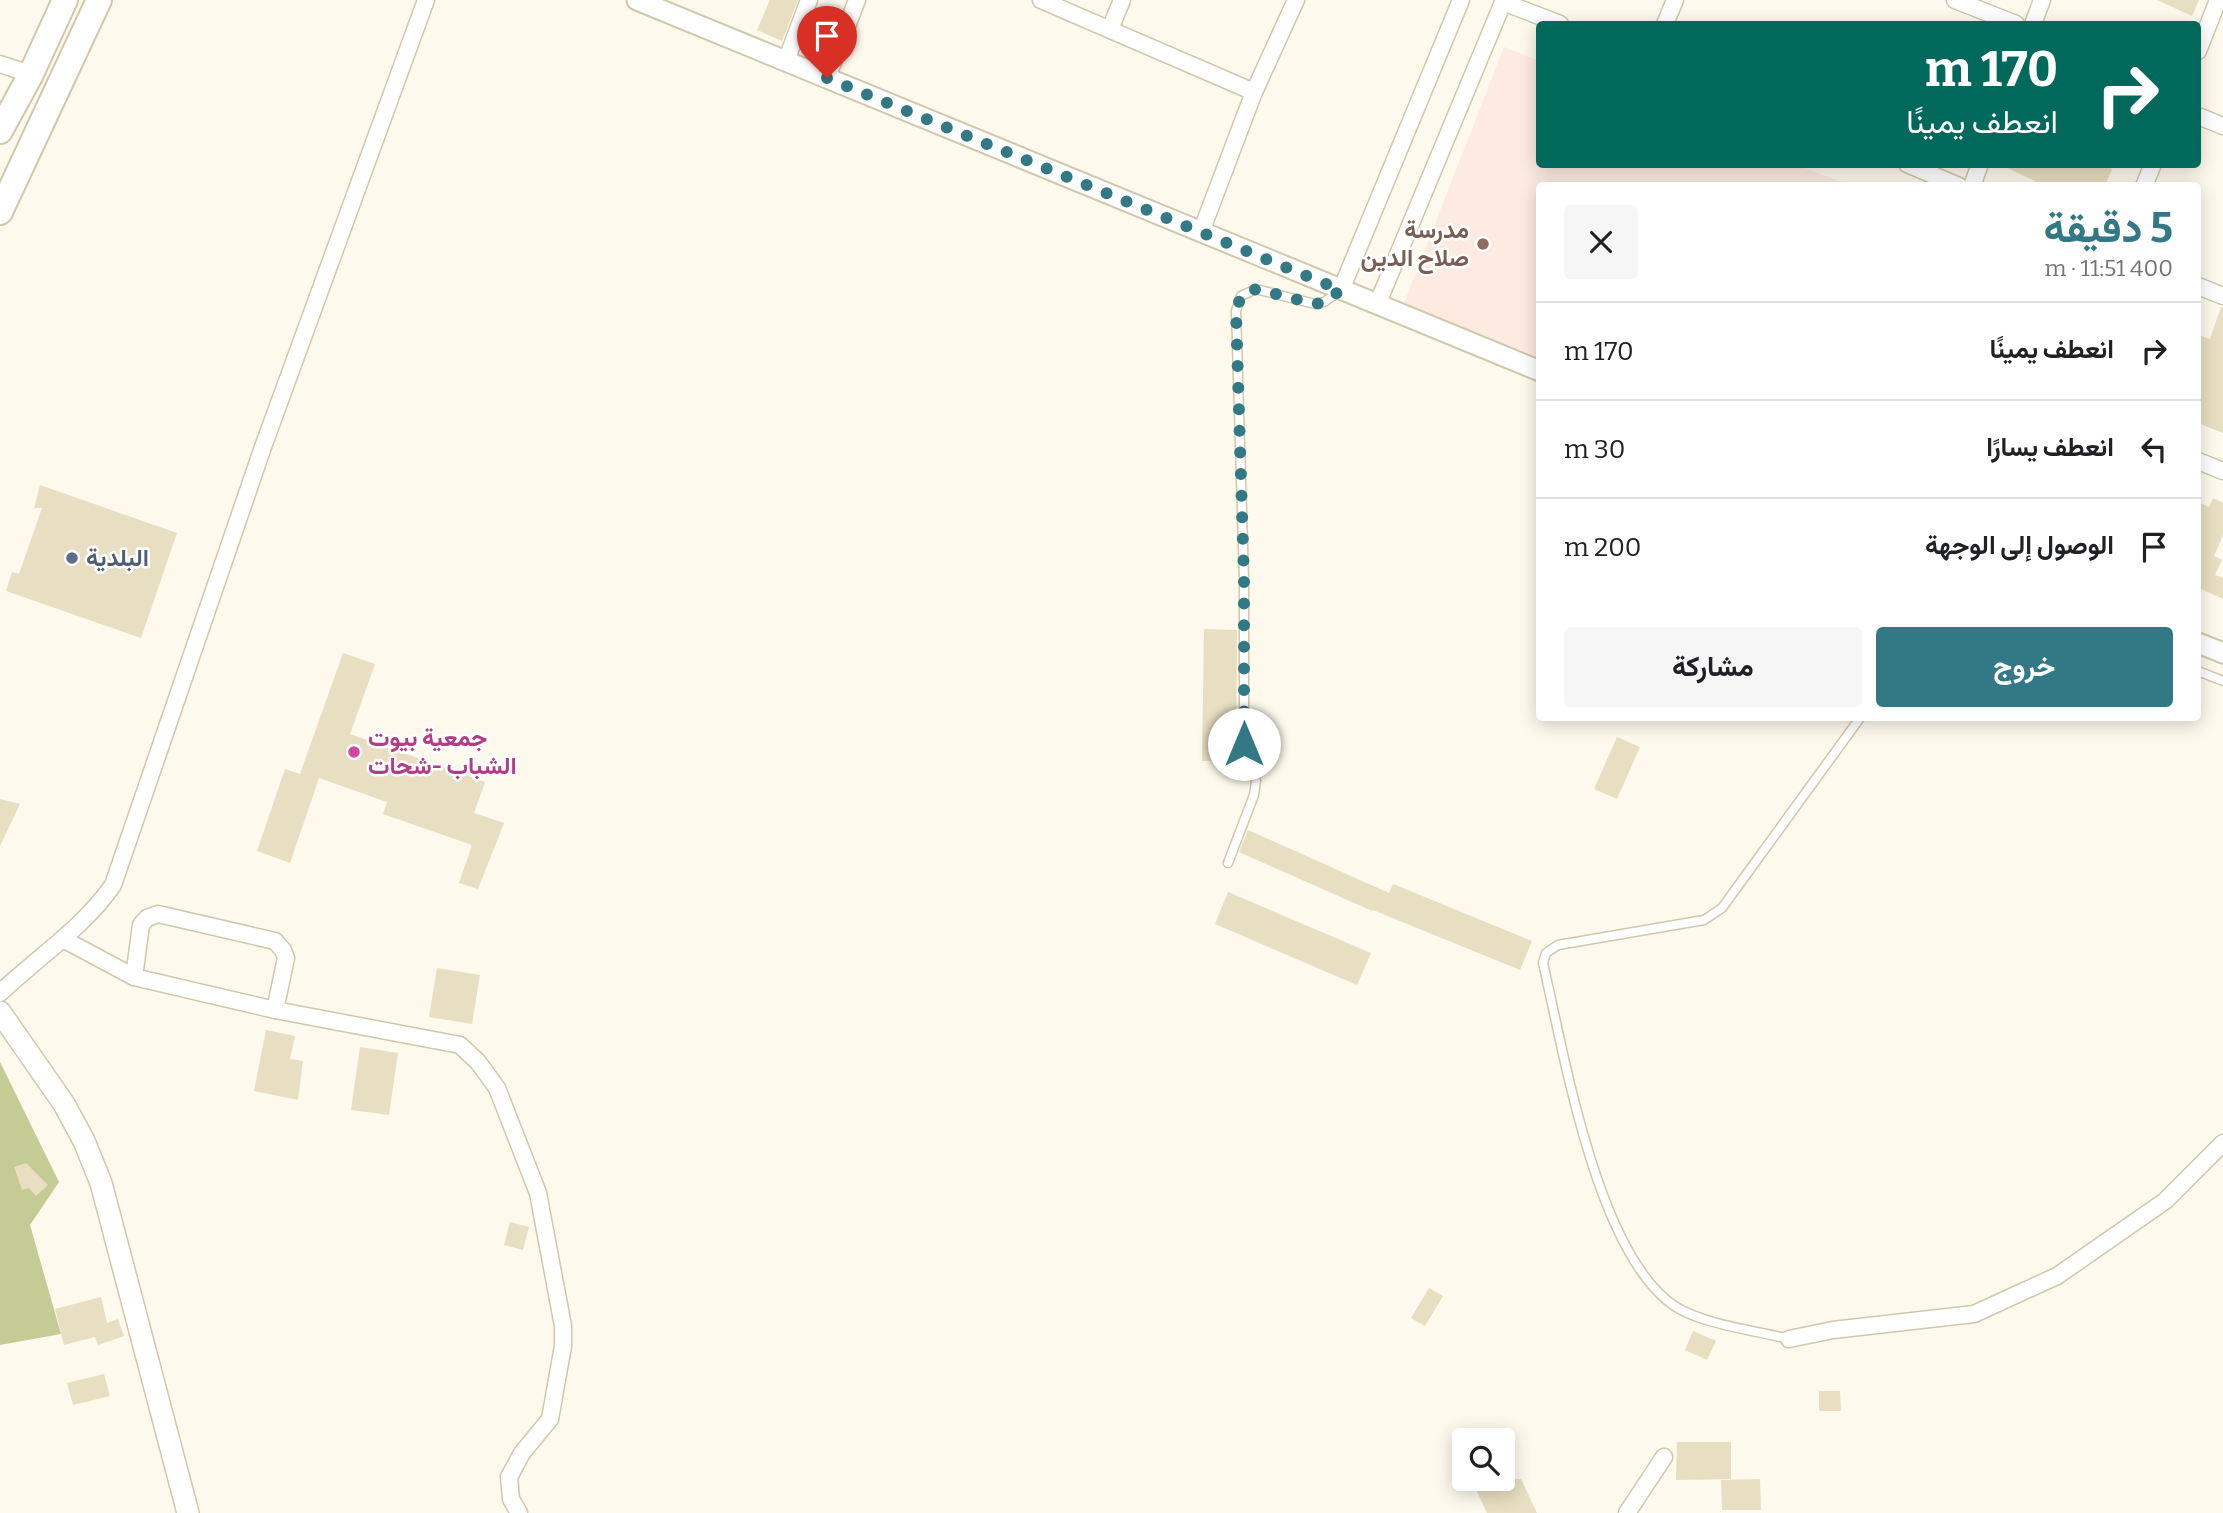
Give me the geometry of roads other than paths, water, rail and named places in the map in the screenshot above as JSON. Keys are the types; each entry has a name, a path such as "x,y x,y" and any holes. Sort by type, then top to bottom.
{"main road":[{"path":"0,131 31,74 65,0"},
{"path":"0,212 99,0"},
{"path":"0,1012 64,1104 84,1141 101,1183 188,1513"}],"street":[{"path":"0,993 63,939 99,904 113,885 263,447 426,0"},
{"path":"637,0 1536,369"},
{"path":"786,61 809,0"},
{"path":"827,78 858,0"},
{"path":"1041,0 1254,92"},
{"path":"1110,29 1122,0"},
{"path":"1200,232 1254,92 1296,0"},
{"path":"1341,290 1461,0"},
{"path":"1666,21 1675,0"},
{"path":"1955,0 2008,21"},
{"path":"2034,21 2042,0"},
{"path":"2201,43 2218,0"},
{"path":"1377,305 1503,1 1553,21"},
{"path":"0,64 31,74"},
{"path":"2201,117 2223,126"},
{"path":"1916,168 1950,182"},
{"path":"2201,287 2223,296"},
{"path":"2201,462 2223,471"},
{"path":"2201,644 2223,653"},
{"path":"134,976 141,925 147,918 158,914 275,941 286,958 275,1010"},
{"path":"63,939 134,976 275,1010 460,1045 478,1062 497,1087 538,1193 563,1326 563,1346 550,1419 522,1453 509,1477 511,1499 519,1513"},
{"path":"1789,1339 1833,1330 1974,1314 2057,1276 2165,1201 2223,1143"},
{"path":"1627,1513 1664,1457"}],"lane":[{"path":"1227,863 1254,795 1256,781 1244,744 1244,579 1236,311 1241,296 1256,289 1315,304 1324,302 1341,290"},
{"path":"2201,672 2223,681"},
{"path":"1789,1339 1707,1320 1677,1308 1653,1287 1631,1256 1607,1208 1592,1163 1543,963 1546,953 1558,945 1704,920 1722,908 1858,721"}],"place":[{"name":"مدرسة صلاح الدين","path":"1483,244"},
{"name":"البلدية","path":"72,558"},
{"name":"جمعية بيوت الشباب -شحات","path":"354,752"}]}
